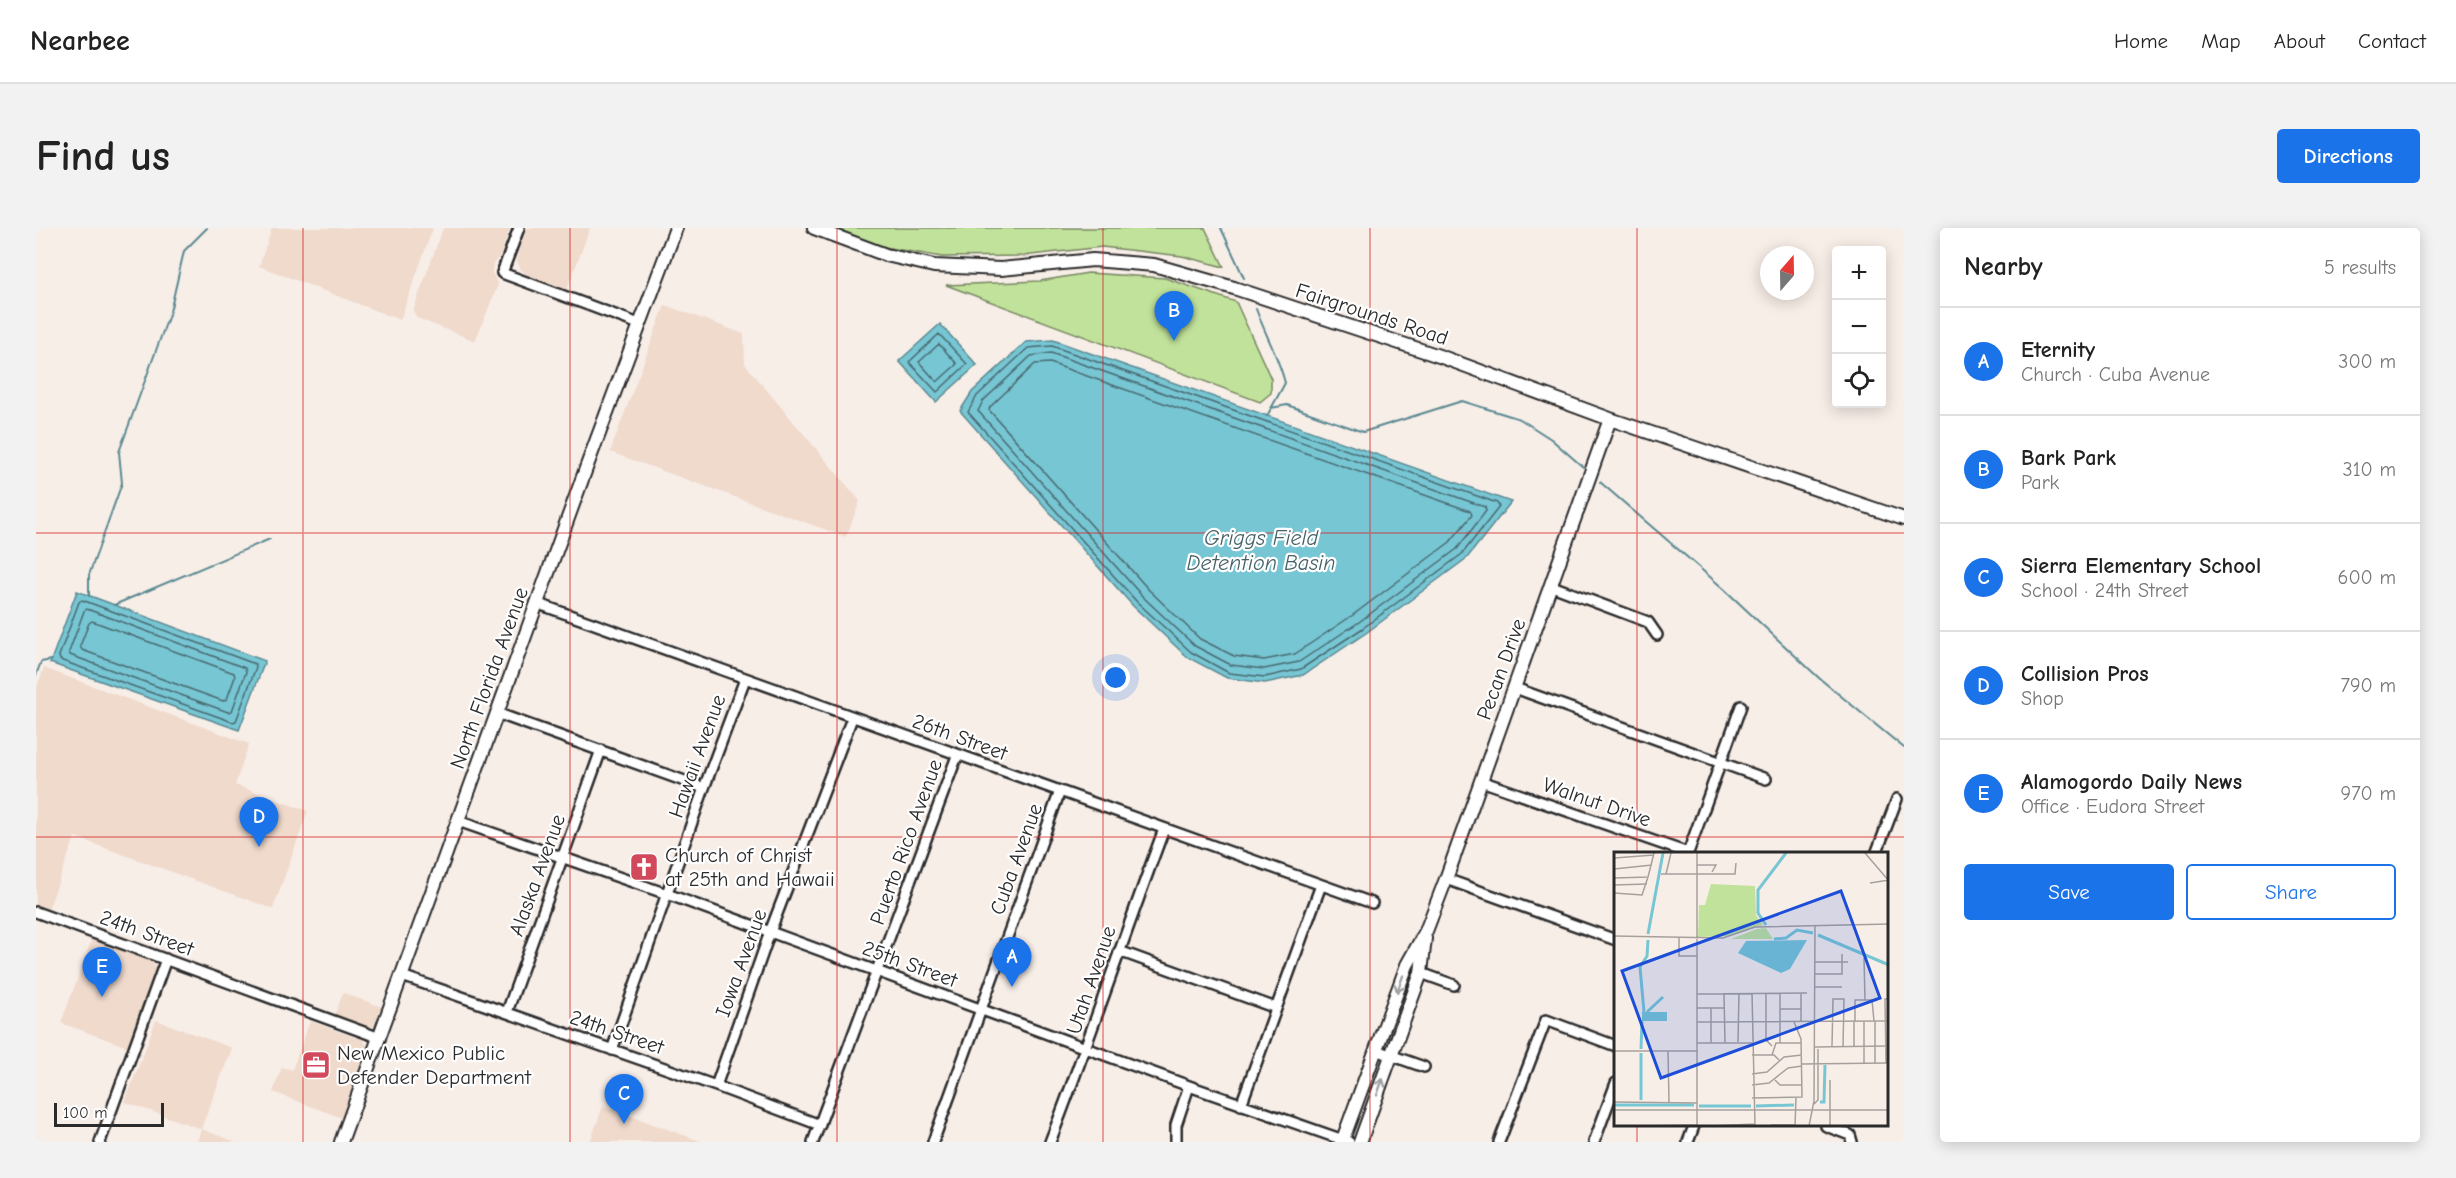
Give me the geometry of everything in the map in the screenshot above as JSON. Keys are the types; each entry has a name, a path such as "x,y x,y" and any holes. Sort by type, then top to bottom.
{"main road":[{"name":"North Florida Avenue","path":"341,1142 536,603 676,228"},
{"name":"Fairgrounds Road","path":"814,228 886,255 934,266 1001,269 1093,260 1154,265 1234,288 1442,357 1610,419 1904,519"},
{"name":"Pecan Drive","path":"1345,1142 1407,965 1426,931 1446,879 1610,419"},
{"name":"Pecan Drive","path":"1360,1142 1421,973 1426,931"}],"street":[{"path":"519,228 502,273 639,324"},
{"path":"1552,586 1647,622 1658,635"},
{"name":"26th Street","path":"536,603 957,756 1372,903"},
{"name":"Hawaii Avenue","path":"612,1050 704,788 745,679"},
{"path":"1515,688 1766,779"},
{"name":"Walnut Drive","path":"1688,852 1742,706"},
{"path":"496,713 704,788"},
{"name":"Iowa Avenue","path":"716,1086 770,932 852,718"},
{"name":"Alaska Avenue","path":"507,1012 601,750"},
{"name":"Puerto Rico Avenue","path":"813,1142 957,756"},
{"name":"Walnut Drive","path":"1481,780 1685,852"},
{"name":"Cuba Avenue","path":"933,1142 1060,791"},
{"path":"1877,852 1897,799"},
{"name":"25th Street","path":"458,821 667,894 1345,1142"},
{"name":"Utah Avenue","path":"1050,1142 1086,1049 1164,829"},
{"path":"1446,879 1614,939"},
{"path":"1241,1105 1320,885"},
{"name":"24th Street","path":"36,912 380,1038"},
{"path":"1119,951 1276,1008"},
{"path":"100,1142 166,959"},
{"path":"1421,973 1454,985"},
{"name":"24th Street","path":"402,976 716,1086 820,1125"},
{"path":"1499,1142 1545,1020 1614,1046"},
{"path":"1376,1050 1424,1067"},
{"path":"1176,1142 1176,1125 1189,1086"},
{"path":"1594,1142 1614,1088"},
{"path":"1688,1142 1693,1127"},
{"path":"1831,1127 1850,1135 1852,1142"}],"shaded area":[{"path":"272,228 433,228 400,320 259,266"},
{"path":"443,228 510,228 500,256 493,264 492,272 498,285 475,341 417,318 413,311"},
{"path":"527,228 590,228 567,290 521,270 517,261 518,253"},
{"path":"665,305 744,334 745,364 860,501 846,537 610,452"},
{"path":"44,668 249,744 235,785 308,811 273,909 75,837 48,910 36,906 36,690"},
{"path":"92,939 151,961 157,969 128,1047 61,1023"},
{"path":"343,993 382,1007 374,1026 369,1027 335,1014"},
{"path":"156,1020 232,1048 201,1129 125,1102"},
{"path":"310,1021 363,1040 367,1046 342,1118 273,1092 282,1067 292,1070"},
{"path":"603,1106 703,1142 590,1142"},
{"path":"201,1129 236,1142 197,1142"}],"green space":[{"path":"831,228 1205,228 1224,267 1182,256 1102,247 1022,256 942,257 878,246"},
{"path":"1088,273 1165,278 1236,302 1271,379 1271,393 1260,402 946,285 1040,281"}],"water":[{"path":"940,324 977,365 936,402 899,361"},
{"name":"Griggs Field Detention Basin","path":"1053,340 1511,502 1467,558 1366,633 1303,675 1265,683 1227,678 1187,657 1133,606 960,411 972,392 1026,342"},
{"path":"77,591 265,661 239,730 50,663"}],"waterway":[{"path":"89,596 89,575 122,483 119,452 170,312 184,251 207,228"},
{"path":"1221,228 1244,278"},
{"path":"1256,309 1285,383 1267,416"},
{"path":"1271,408 1287,405 1363,432 1462,401 1520,419 1551,439 1583,467"},
{"path":"1600,482 1724,589 1819,678 1904,748"},
{"path":"114,605 270,539"},
{"path":"36,675 41,662 52,660"}],"place":[{"name":"Bark Park","path":"1174,341"},
{"name":"Collision Pros","path":"259,847"},
{"name":"Church of Christ at 25th and Hawaii","path":"644,867"},
{"name":"Eternity","path":"1012,987"},
{"name":"Alamogordo Daily News","path":"102,997"},
{"name":"New Mexico Public Defender Department","path":"316,1065"},
{"name":"Sierra Elementary School","path":"624,1124"}]}
